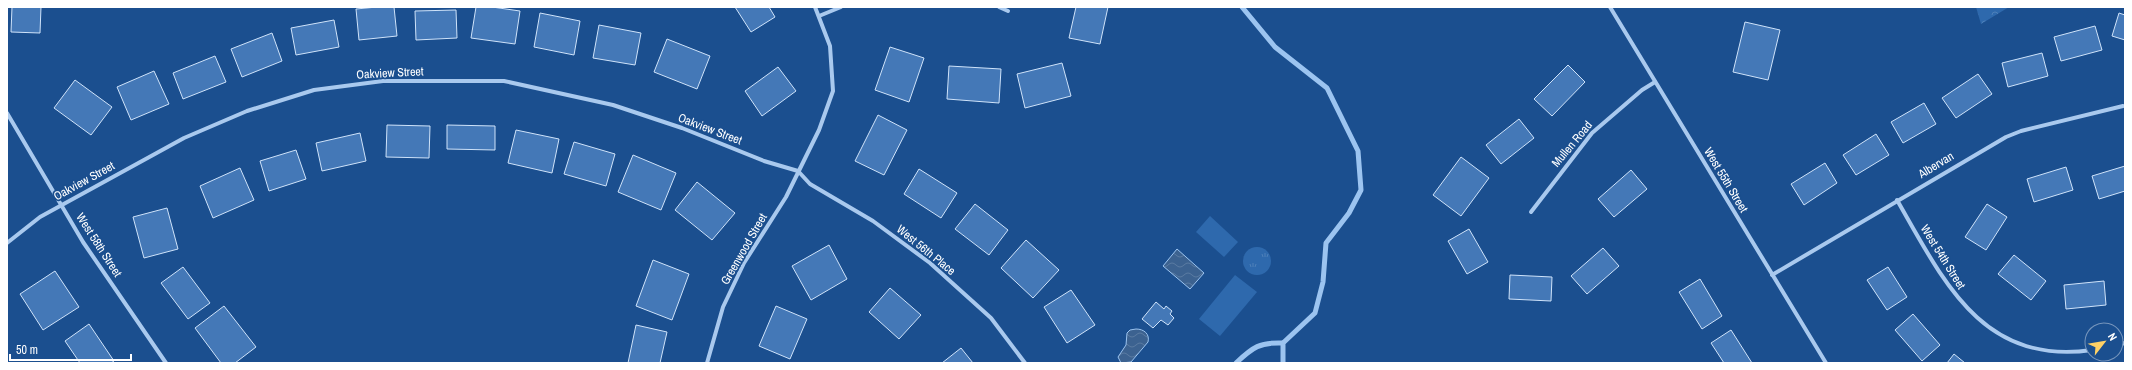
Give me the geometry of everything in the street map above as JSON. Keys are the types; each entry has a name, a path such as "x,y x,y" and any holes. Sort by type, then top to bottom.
{"street":[{"name":"Greenwood Street","path":"707,363 726,300 744,263 776,214 819,130 833,91 830,46 815,7"},
{"path":"819,16 841,7"},
{"path":"999,7 1008,11"},
{"name":"West 55th Street","path":"1610,7 1826,363"},
{"name":"Oakview Street","path":"7,243 40,217 184,138 247,111 314,90 384,81 504,81 613,105 682,128 764,161 798,171"},
{"name":"Mullen Road","path":"1532,212 1592,133 1642,90 1655,82"},
{"name":"Albervan","path":"1772,275 2006,137 2021,131 2123,106"},
{"name":"West 58th Street","path":"7,113 83,242 166,363"},
{"name":"West 56th Place","path":"798,171 810,184 873,221 930,263 991,318 1025,363"},
{"name":"West 54th Street","path":"1897,200 1943,280 1968,310 1989,328 2030,348 2054,353 2084,351"}],"green space":[{"path":"1976,7 2009,7 1981,24"},
{"path":"1210,216 1238,242 1224,257 1196,232"},
{"path":"1257,247 1263,248 1267,251 1270,255 1270,267 1267,271 1263,274 1257,275 1251,274 1247,271 1244,267 1243,261 1244,255 1247,251 1251,248"},
{"path":"1235,275 1257,292 1220,336 1199,319"}],"water":[{"path":"1177,249 1204,273 1190,289 1163,266"},
{"path":"1136,329 1146,332 1148,342 1131,362 1121,363 1118,357 1126,345 1127,333 1130,330"}],"building":[{"path":"12,7 41,7 40,33 11,32"},
{"path":"394,7 397,36 359,40 356,9"},
{"path":"476,7 492,7 520,11 515,44 471,38"},
{"path":"735,7 769,7 775,17 751,32"},
{"path":"1076,7 1108,7 1100,44 1069,38"},
{"path":"456,10 457,38 416,40 415,11"},
{"path":"540,13 580,21 574,55 534,47"},
{"path":"2119,13 2125,15 2125,40 2112,36"},
{"path":"334,20 339,47 296,55 291,28"},
{"path":"1745,22 1780,30 1768,80 1733,72"},
{"path":"599,25 641,33 635,65 593,58"},
{"path":"2095,26 2102,50 2061,61 2054,37"},
{"path":"272,33 282,61 242,77 231,49"},
{"path":"667,39 710,56 697,89 654,72"},
{"path":"890,47 924,58 909,102 875,90"},
{"path":"2042,53 2048,76 2008,87 2002,63"},
{"path":"215,56 226,82 183,99 173,73"},
{"path":"1062,63 1071,96 1025,108 1017,74"},
{"path":"1568,65 1585,82 1552,116 1534,99"},
{"path":"949,66 1001,69 999,103 947,99"},
{"path":"778,67 796,91 762,116 745,91"},
{"path":"154,71 169,104 131,120 117,87"},
{"path":"1978,74 1992,94 1956,118 1942,98"},
{"path":"75,80 112,107 91,135 54,108"},
{"path":"1924,103 1936,124 1903,143 1891,122"},
{"path":"878,115 907,130 884,175 855,161"},
{"path":"1519,119 1534,138 1501,164 1486,145"},
{"path":"387,125 430,126 429,158 386,157"},
{"path":"447,125 495,126 495,150 447,149"},
{"path":"516,130 559,139 552,173 508,163"},
{"path":"360,133 366,161 322,171 316,143"},
{"path":"1876,134 1889,155 1856,175 1843,155"},
{"path":"574,142 615,154 606,186 564,174"},
{"path":"296,150 306,179 269,191 260,161"},
{"path":"633,155 676,173 661,210 618,192"},
{"path":"1461,157 1489,178 1461,216 1433,195"},
{"path":"1825,163 1837,183 1804,205 1791,184"},
{"path":"2125,166 2125,191 2099,199 2092,176"},
{"path":"2066,167 2073,190 2034,202 2027,179"},
{"path":"240,168 254,200 213,218 200,186"},
{"path":"919,169 957,193 941,218 904,194"},
{"path":"1631,170 1647,189 1614,217 1598,199"},
{"path":"697,182 735,213 712,240 675,210"},
{"path":"975,204 1008,230 989,255 955,229"},
{"path":"1987,204 2007,217 1986,250 1965,237"},
{"path":"167,208 178,249 144,258 133,217"},
{"path":"1469,229 1488,262 1467,274 1448,241"},
{"path":"1026,240 1059,270 1033,298 1001,268"},
{"path":"829,245 847,279 811,300 792,266"},
{"path":"1603,248 1619,266 1587,294 1571,276"},
{"path":"2014,255 2046,281 2031,300 1998,274"},
{"path":"653,260 689,274 672,320 636,306"},
{"path":"183,267 210,303 188,319 161,283"},
{"path":"1888,267 1907,297 1887,310 1867,280"},
{"path":"55,271 79,307 43,330 20,294"},
{"path":"1510,275 1552,277 1551,301 1509,299"},
{"path":"1700,279 1722,316 1702,329 1679,292"},
{"path":"2104,281 2106,305 2066,309 2064,285"},
{"path":"890,288 921,315 899,339 869,312"},
{"path":"1071,290 1095,325 1067,343 1044,307"},
{"path":"1156,302 1164,309 1166,306 1172,311 1170,314 1174,318 1168,325 1161,320 1153,328 1142,319"},
{"path":"224,306 256,347 235,363 221,363 195,328"},
{"path":"776,306 807,319 790,359 759,346"},
{"path":"1913,314 1940,345 1922,361 1895,330"},
{"path":"89,324 114,361 111,363 80,363 65,341"},
{"path":"636,325 667,332 660,363 628,363"},
{"path":"1731,330 1752,363 1724,363 1711,343"},
{"path":"961,348 973,363 942,363"},
{"path":"1954,354 1965,363 1947,363"}],"waterway":[{"path":"1242,7 1275,47 1327,88 1358,151 1361,190 1349,213 1326,243 1323,282 1315,313 1283,343 1283,363"},
{"path":"1236,363 1252,349 1268,343 1283,343"}]}
